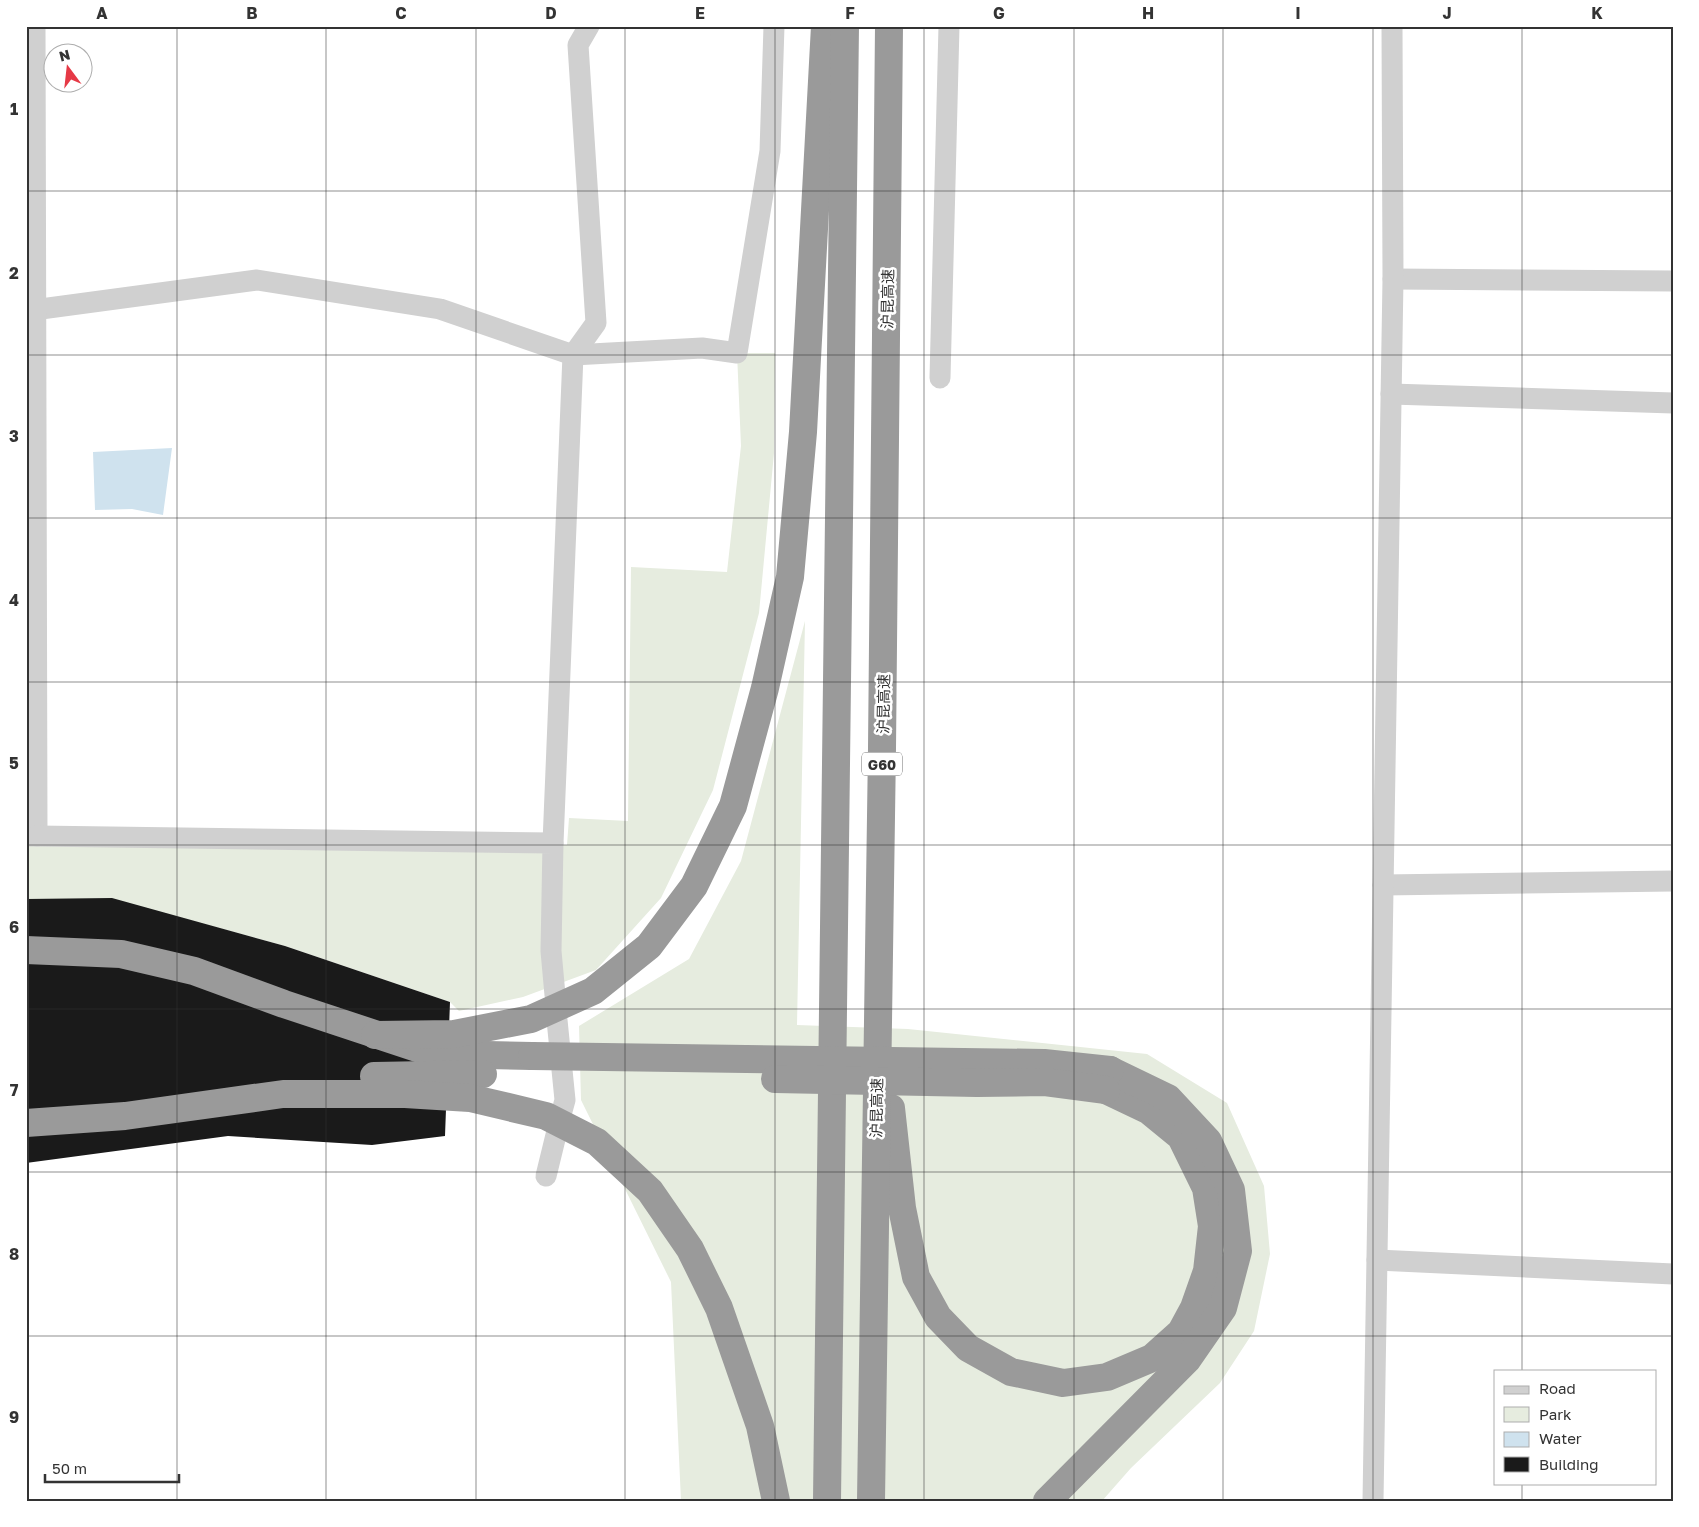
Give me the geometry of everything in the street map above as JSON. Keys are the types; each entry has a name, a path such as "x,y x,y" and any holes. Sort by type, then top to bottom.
{"highway":[{"path":"374,1035 454,1034 531,1019 592,991 649,946 694,886 733,806 765,688 790,577 802,432 825,26"},
{"path":"826,1501 845,26"},
{"name":"沪昆高速","path":"871,1501 879,1004 889,26"},
{"path":"26,950 121,954 194,971 374,1035 441,1054 530,1065"},
{"path":"879,1004 902,1208 916,1277 938,1317 968,1348 1012,1372 1063,1383 1107,1377 1152,1358 1180,1332 1194,1308 1207,1271 1212,1226 1206,1188 1181,1137 1108,1080"},
{"path":"283,1094 325,1078 443,1073 530,1065 1044,1063 1168,1098 1208,1141 1231,1190 1238,1251 1223,1308 1187,1360 1047,1501"},
{"path":"26,1123 125,1116 283,1094 404,1094 470,1098 546,1116 597,1142 650,1191 690,1249 719,1308 760,1426 776,1501"}],"street":[{"path":"34,26 31,310 32,836 553,843"},
{"path":"555,995 550,951 553,843 573,355 596,323 578,45 589,26"},
{"path":"31,310 256,280 440,309 573,355 702,348 737,353 770,151 774,26"},
{"path":"940,378 948,26"},
{"path":"1373,1501 1393,279 1392,26"},
{"path":"1393,279 1673,282"},
{"path":"1391,394 1673,403"},
{"path":"1383,885 1673,881"},
{"path":"557,1020 565,1100 562,1111"},
{"path":"546,1176 556,1135"},
{"path":"1377,1260 1673,1274"}],"green space":[{"path":"737,353 775,353 774,453 759,613 713,790 661,898 596,970 523,997 459,1011 450,1002 285,946 112,899 26,899 26,837 567,845 569,818 628,821 631,567 727,572 741,446"},
{"path":"805,621 797,1025 908,1029 1147,1054 1227,1103 1264,1186 1270,1254 1254,1331 1220,1383 1131,1468 1102,1501 681,1501 671,1282 581,1100 579,1026 689,959 741,861"}],"water":[{"path":"172,448 163,515 132,509 95,510 93,452"}],"building":[{"path":"112,898 285,946 450,1002 445,1136 372,1145 228,1136 26,1163 26,899"}]}
